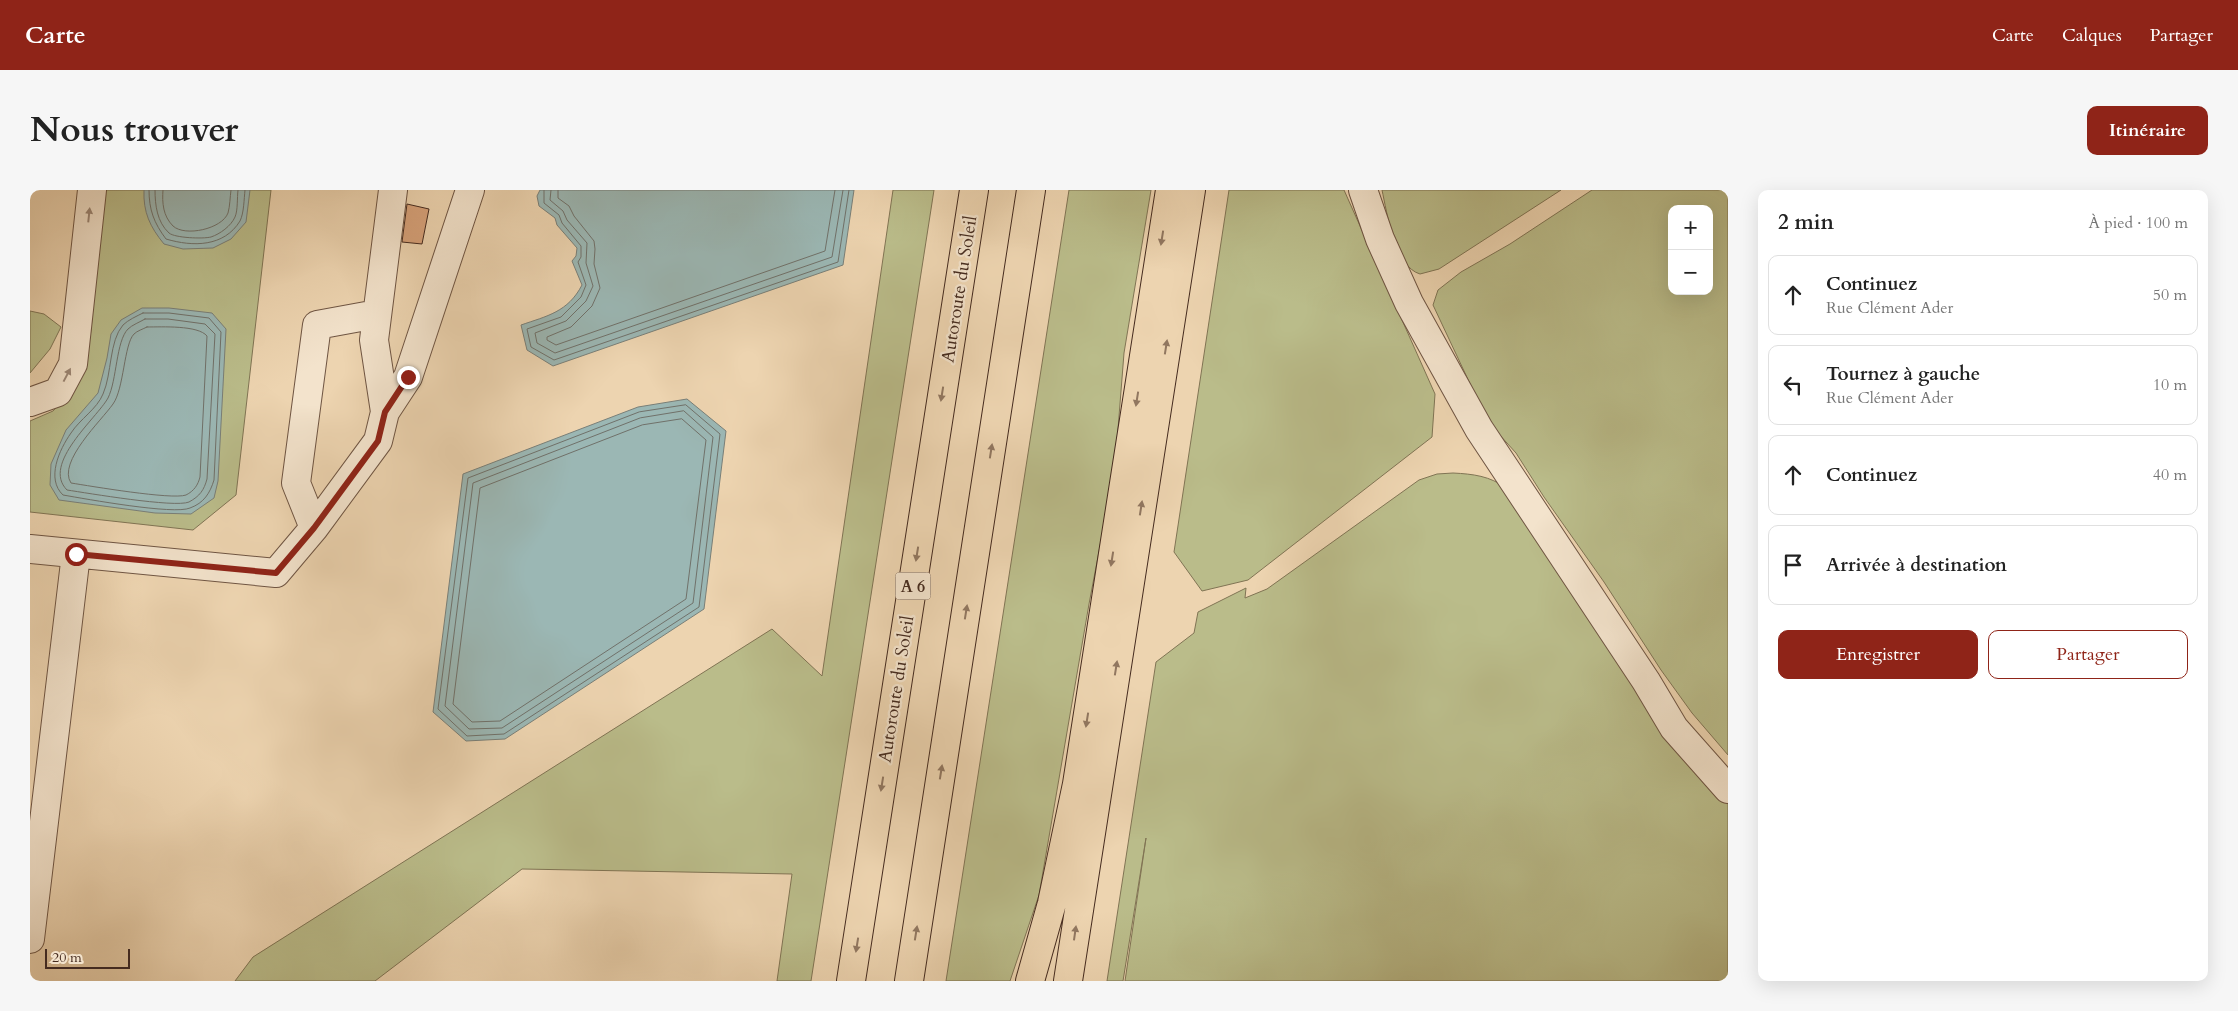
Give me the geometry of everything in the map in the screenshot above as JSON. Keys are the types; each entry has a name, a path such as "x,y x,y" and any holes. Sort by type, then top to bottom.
{"main road":[{"name":"Autoroute du Soleil","path":"851,981 974,190"},
{"path":"909,981 1031,190"},
{"path":"1030,981 1052,903 1077,784 1170,190"},
{"path":"1068,981 1190,190"}],"street":[{"path":"30,402 58,392 73,364 92,190"},
{"path":"385,412 374,340 393,190"},
{"path":"30,549 276,573 314,528 378,441 385,412 408,377 470,190"},
{"path":"1363,190 1380,239 1409,304 1480,429 1625,649 1674,728 1728,789"},
{"path":"314,528 296,483 316,325 378,314"},
{"path":"30,939 76,554"}],"green space":[{"path":"103,190 271,190 236,495 193,530 30,512 30,421 53,411 70,392 85,368 91,330"},
{"path":"893,190 934,190 811,981 777,981 792,874 522,869 375,981 235,981 253,957 772,629 822,676"},
{"path":"1069,190 1151,190 1124,353 1115,467 1089,604 1039,895 1010,981 946,981"},
{"path":"1229,190 1344,190 1435,394 1432,437 1248,580 1202,591 1174,552"},
{"path":"1382,190 1561,190 1439,269 1420,274 1411,269 1398,250"},
{"path":"1592,190 1728,190 1728,755 1692,713 1661,670 1516,453 1488,422 1433,305 1438,290 1461,272 1510,244"},
{"path":"30,311 44,314 61,327 50,349 30,373"},
{"path":"1453,473 1481,476 1506,488 1728,798 1728,981 1125,981 1146,838 1123,981 1107,981 1156,662 1194,633 1198,612 1246,588 1245,598 1267,589 1419,480 1437,474"}],"water":[{"path":"144,190 250,190 246,222 231,239 213,248 183,249 164,244 148,219"},
{"path":"540,190 854,190 843,265 553,366 527,350 521,325 556,312 570,301 582,285 572,261 576,256 577,248 557,225 555,218 539,206 537,196"},
{"path":"142,308 169,308 212,313 226,329 218,481 214,498 191,514 155,513 59,500 50,485 51,464 66,430 98,393 111,334 121,320"},
{"path":"687,399 726,431 704,609 505,739 466,741 433,712 463,474 638,407"}],"building":[{"path":"407,204 429,209 422,244 402,242"}],"route":[{"path":"76,554 276,573 314,528 378,441 385,412 408,377"}]}
